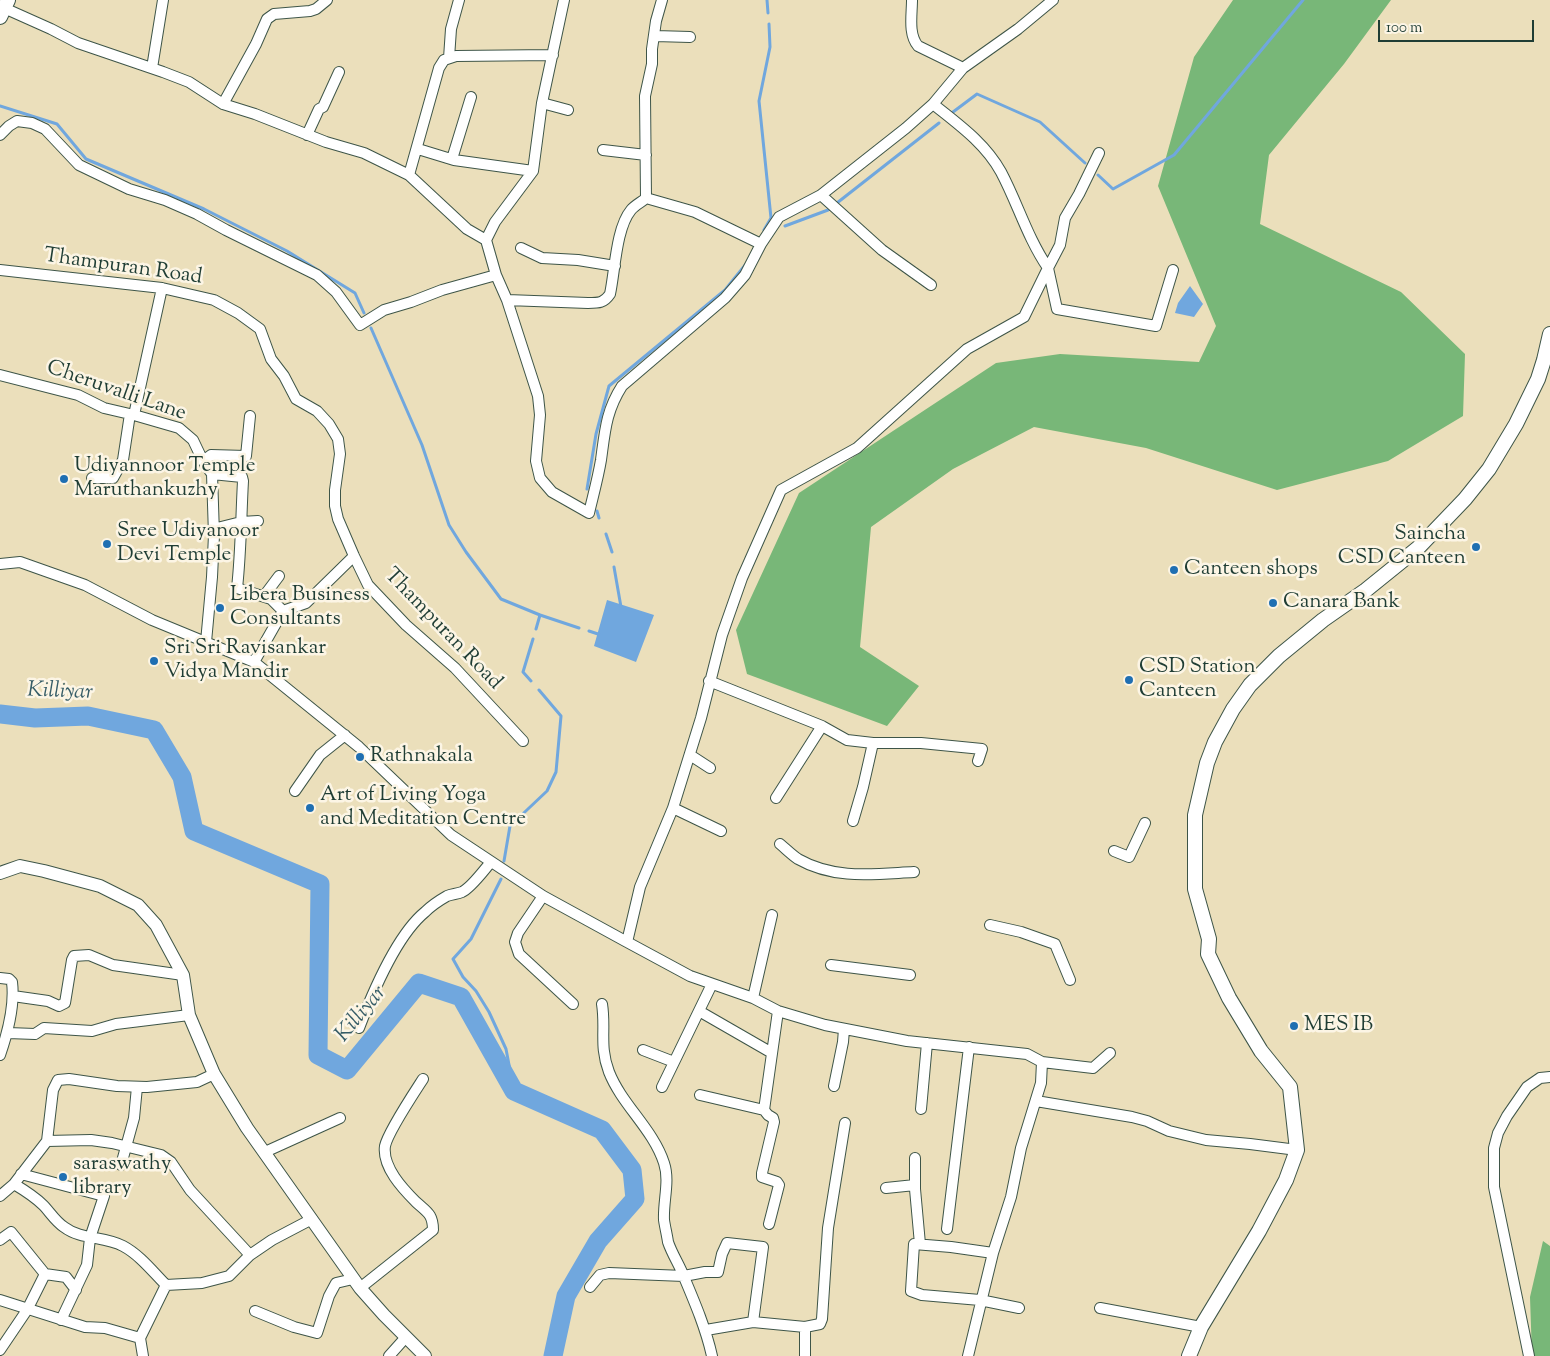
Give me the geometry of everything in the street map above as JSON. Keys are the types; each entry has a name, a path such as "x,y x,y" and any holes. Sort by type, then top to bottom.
{"main road":[{"path":"1190,1356 1201,1327 1286,1180 1297,1150 1290,1087 1261,1051 1233,1006 1208,954 1209,939 1195,889 1195,815 1207,763 1215,742 1233,709 1250,684 1279,656 1418,548 1465,499 1489,469 1516,424 1538,379 1550,334"}],"street":[{"path":"152,68 163,0"},
{"path":"223,104 256,44 267,19 274,14 310,11 316,9 327,0"},
{"path":"449,58 451,29 459,0"},
{"path":"486,240 496,222 533,171 542,103 564,0"},
{"path":"646,198 645,96 652,64 656,21 662,0"},
{"path":"912,0 911,27 914,41 918,46 963,68"},
{"path":"4,8 78,43 189,82 223,104 255,114 307,135 364,153 409,175 467,229 486,240 496,275 507,300 538,396 540,415 536,461 540,478 552,492 589,513 607,418 614,399 622,386 725,298 745,275 761,244 779,216 821,195 906,128 933,104 963,68 1018,29 1053,0"},
{"path":"655,36 690,37"},
{"path":"409,175 418,149 439,68 444,60 456,56 553,55"},
{"path":"307,135 319,109 323,107 339,72"},
{"path":"452,159 471,97"},
{"path":"542,103 568,110"},
{"path":"933,104 976,138 1000,171 1035,249 1048,268 1057,309 1156,326 1173,270"},
{"path":"0,135 17,121 32,123 45,129 79,166 129,189 165,200 197,214 317,274 336,292 360,325 384,310 442,290 496,275"},
{"path":"418,149 452,159 533,171"},
{"path":"603,150 646,155"},
{"path":"627,942 640,887 673,808 690,755 722,635 742,578 781,490 857,448 967,349 1024,317 1060,245 1065,218 1099,153"},
{"path":"821,195 882,250 930,285"},
{"path":"646,198 695,212 761,244"},
{"path":"507,300 599,303 606,300 610,294 618,241 624,223 630,210 646,198"},
{"path":"521,248 542,258 578,260 615,266"},
{"name":"Thampuran Road","path":"0,270 162,288 214,300 238,313 260,329 271,359 284,376 296,399 317,411 329,424 338,439 340,454 335,490 335,506 338,519 368,584 421,640 455,668 523,741"},
{"path":"92,478 113,478 123,460 162,288"},
{"name":"Cheruvalli Lane","path":"0,375 57,389 104,408 179,428 193,440 203,461 212,474"},
{"path":"203,461 211,455 246,456 250,416"},
{"path":"206,642 212,577 212,474 242,478 240,561 237,588 271,598 283,611"},
{"path":"213,529 241,522 258,521"},
{"path":"254,662 283,611 306,603 354,556"},
{"path":"0,564 20,562 85,585 152,620 254,662 359,746 452,835 543,896 690,976 754,998 778,1010 825,1025 907,1041 1027,1054 1042,1062 1093,1068 1110,1054"},
{"path":"264,596 279,576"},
{"path":"709,681 822,726 847,740 921,743 982,749 978,761"},
{"path":"776,798 822,726"},
{"path":"295,791 320,756 345,735"},
{"path":"853,820 864,787 873,742"},
{"path":"690,755 710,768"},
{"path":"673,808 721,831"},
{"path":"1114,851 1129,856 1145,823"},
{"path":"780,844 798,859 827,871 858,876 914,872"},
{"path":"359,1028 386,966 402,938 425,912 447,896 462,892 480,876 491,862"},
{"path":"0,873 20,866 44,870 100,886 138,905 156,925 183,975 189,1015 214,1074 247,1128 356,1283 425,1356"},
{"path":"543,896 518,933 515,942 519,954 573,1004"},
{"path":"754,998 772,915"},
{"path":"990,925 1021,932 1055,944 1070,980"},
{"path":"13,996 48,1001 59,1006 62,1005 65,1002 74,956 89,955 113,965 183,975"},
{"path":"831,965 910,975"},
{"path":"0,978 9,979 12,982 13,996 8,1033 0,1055"},
{"path":"662,1087 712,984"},
{"path":"602,1004 604,1014 602,1029 603,1052 610,1073 625,1101 655,1142 665,1165 666,1198 664,1218 669,1244 706,1330 712,1356"},
{"path":"764,1110 778,1010"},
{"path":"699,1011 772,1053"},
{"path":"8,1033 35,1034 44,1028 92,1031 116,1024 189,1015"},
{"path":"834,1086 844,1029"},
{"path":"920,1110 928,1043"},
{"path":"947,1229 969,1047"},
{"path":"643,1050 674,1062"},
{"path":"968,1356 980,1300 1011,1197 1021,1148 1041,1083 1042,1062"},
{"path":"0,1196 14,1184 47,1141 53,1090 58,1080 68,1079 117,1086 177,1086 197,1082 214,1074"},
{"path":"1529,1356 1494,1187 1494,1148 1498,1133 1506,1116 1527,1087 1540,1078 1550,1077"},
{"path":"255,1311 294,1327 317,1333 329,1296 336,1282 356,1283 433,1230 431,1215 404,1191 391,1171 387,1161 385,1146 394,1127 423,1079"},
{"path":"121,1165 134,1118 137,1087"},
{"path":"700,1095 764,1110 773,1118 774,1122 762,1173 762,1176 778,1182 779,1186 770,1224"},
{"path":"1036,1102 1132,1117 1147,1121 1169,1131 1206,1140 1297,1150"},
{"path":"265,1152 340,1118"},
{"path":"706,1330 753,1322 805,1327 820,1324 822,1319 828,1228 846,1123"},
{"path":"47,1141 91,1140 161,1155 171,1162 190,1190 250,1255"},
{"path":"915,1158 915,1185 920,1244"},
{"path":"21,1174 104,1196 90,1238 88,1265 61,1320"},
{"path":"14,1184 43,1205 63,1227 74,1233 122,1246 142,1261 166,1285 202,1283 229,1276 250,1255 272,1240 312,1219"},
{"path":"886,1188 915,1185"},
{"path":"0,1240 11,1232 45,1274 66,1277 76,1290"},
{"path":"590,1287 600,1275 609,1273 684,1276 705,1272 718,1272 722,1254 727,1243 763,1247 753,1322"},
{"path":"993,1253 914,1244 911,1291 922,1295 980,1300 1019,1308"},
{"path":"0,1350 27,1310 45,1274"},
{"path":"143,1356 140,1338 166,1285"},
{"path":"0,1300 85,1328 105,1328 140,1338"},
{"path":"1100,1308 1201,1327"},
{"path":"805,1327 805,1356"},
{"path":"389,1356 406,1338"}],"green space":[{"path":"1233,0 1391,0 1344,64 1269,155 1260,224 1401,292 1465,354 1463,416 1388,461 1277,490 1146,448 1034,427 953,469 871,527 860,647 919,686 887,726 747,674 736,630 799,493 996,363 1060,354 1199,362 1216,326 1158,186 1194,57"},
{"path":"1543,1241 1550,1246 1550,1356 1532,1356 1530,1297"}],"water":[{"path":"1190,286 1203,304 1194,317 1175,313 1178,303"},
{"path":"607,600 654,615 636,662 594,646"}],"waterway":[{"path":"767,0 768,13"},
{"path":"1098,175 1113,189 1174,155 1303,0"},
{"path":"764,230 771,218 759,101 770,47 769,24"},
{"path":"953,112 977,94 1040,122 1085,163"},
{"path":"0,106 57,124 86,159 204,209 287,251 355,293 364,313"},
{"path":"785,226 828,210 939,123"},
{"path":"587,489 596,434 609,386 725,290 746,264"},
{"path":"371,328 422,445 449,525 466,552 501,599 540,615 536,629"},
{"path":"597,511 599,518"},
{"path":"606,534 612,552"},
{"path":"614,567 621,607"},
{"path":"540,615 579,628"},
{"path":"589,631 601,635"},
{"path":"531,681 523,672 533,639"},
{"path":"504,861 510,826 547,791 556,772 561,716 539,690"},
{"name":"Killiyar","path":"0,714 35,718 88,716 154,730 182,777 194,831 320,884 318,1055 347,1070 419,983 461,997 514,1091 602,1130 632,1170 635,1199 598,1241 566,1296 553,1356"},
{"path":"501,879 471,939 453,959 463,977 476,991 489,1012 506,1049 514,1091"}],"place":[{"name":"Udiyannoor Temple Maruthankuzhy","path":"64,479"},
{"name":"Sree Udiyanoor Devi Temple","path":"107,544"},
{"name":"Saincha CSD Canteen","path":"1476,547"},
{"name":"Canteen shops","path":"1174,570"},
{"name":"Canara Bank","path":"1273,603"},
{"name":"Libera Business Consultants","path":"220,608"},
{"name":"Sri Sri Ravisankar Vidya Mandir","path":"154,661"},
{"name":"CSD Station Canteen","path":"1129,680"},
{"name":"Rathnakala","path":"360,757"},
{"name":"Art of Living Yoga and Meditation Centre","path":"310,808"},
{"name":"MES IB","path":"1294,1026"},
{"name":"saraswathy library","path":"63,1177"}]}
